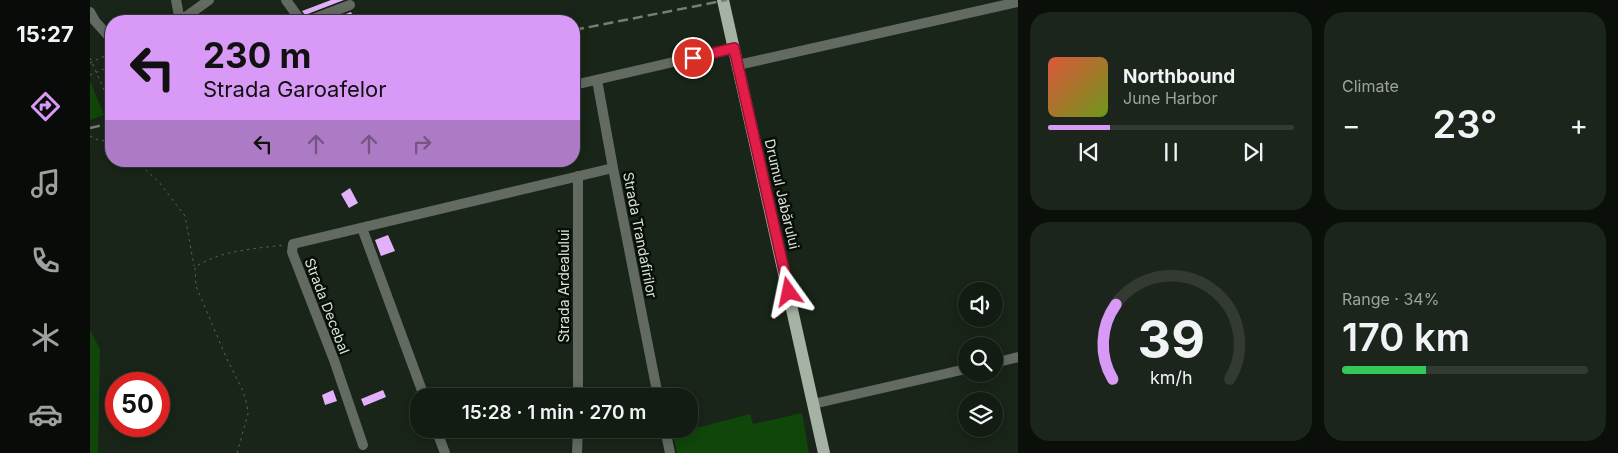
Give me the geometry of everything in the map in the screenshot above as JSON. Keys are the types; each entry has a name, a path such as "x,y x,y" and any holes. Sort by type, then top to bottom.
{"main road":[{"name":"Drumul Jabărului","path":"723,0 824,453"}],"street":[{"path":"176,0 179,15"},
{"path":"188,15 209,0"},
{"path":"286,0 297,15"},
{"path":"738,65 1018,2"},
{"path":"324,15 350,5"},
{"path":"90,12 105,32"},
{"path":"580,83 734,48"},
{"name":"Strada Trandafirilor","path":"597,80 656,388"},
{"name":"Strada Decebal","path":"363,445 334,360 292,252 293,244 613,168"},
{"name":"Strada Ardealului","path":"578,176 578,388"},
{"path":"362,228 421,388"},
{"path":"1003,361 1018,357"},
{"path":"813,404 958,371"},
{"path":"439,438 445,453"},
{"path":"578,438 578,453"},
{"path":"667,438 670,453"}],"path":[{"path":"91,63 105,56"},
{"path":"90,58 105,92"},
{"path":"90,74 105,68"},
{"path":"90,136 105,141"},
{"path":"143,167 159,182 185,216 196,286 226,357 243,391 248,414 237,453"},
{"path":"194,267 205,260 225,253 293,244"}],"green space":[{"path":"90,81 104,115 90,120"},
{"path":"90,330 100,349 98,453 90,453"},
{"path":"802,413 809,453 677,453 674,438 698,438 698,428 750,414 753,424"}],"building":[{"path":"331,0 344,0 305,15 302,11"},
{"path":"350,188 358,203 349,208 341,194"},
{"path":"388,235 395,251 381,256 375,240"},
{"path":"333,390 337,401 325,405 322,395"},
{"path":"383,390 386,397 364,406 361,399"}],"railway":[{"path":"580,29 727,0"},
{"path":"90,128 105,124"}],"route":[{"path":"693,58 734,48 789,292"}]}
